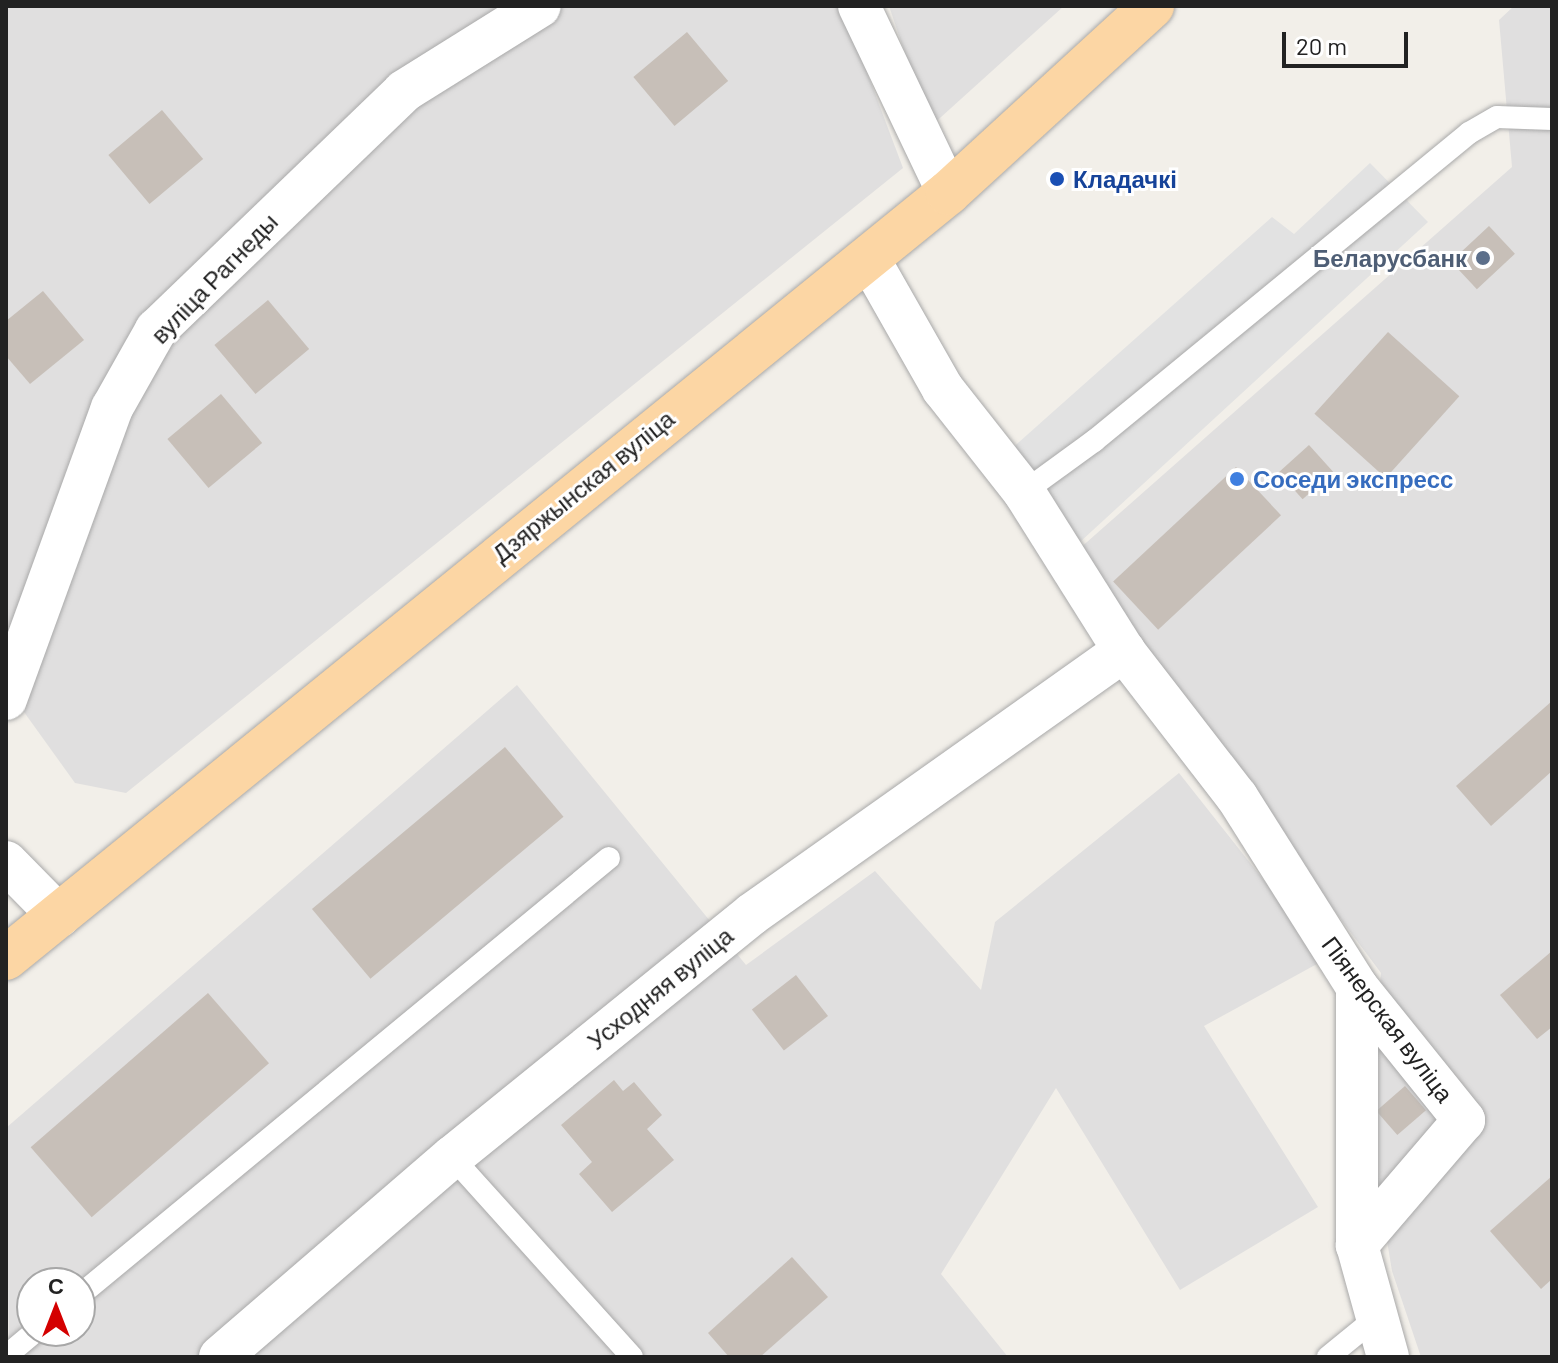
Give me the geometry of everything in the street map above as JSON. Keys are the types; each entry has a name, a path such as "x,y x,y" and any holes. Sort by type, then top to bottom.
{"main road":[{"name":"Дзяржынская вуліца","path":"6,958 768,334 869,259 948,193 1152,6"}],"street":[{"name":"вуліца Рагнеды","path":"6,699 112,408 156,330 404,91 540,6"},
{"path":"859,6 948,193"},
{"name":"Піянерская вуліца","path":"869,259 943,389 1024,492 1124,651 1237,797 1357,987 1464,1120 1357,1245"},
{"name":"Усходняя вуліца","path":"220,1357 452,1157 752,914 1124,651"},
{"path":"6,862 59,916"},
{"path":"1357,987 1357,1245 1388,1357"}],"lane":[{"path":"1024,492 1469,133 1497,117 1552,119"},
{"path":"96,1282 609,858"},
{"path":"452,1157 632,1357"},
{"path":"1328,1357 1377,1317"}],"shaded area":[{"path":"6,6 842,6 903,168 126,793 75,783 6,687"},
{"path":"889,6 1064,6 930,127"},
{"path":"1514,6 1552,6 1552,1357 1421,1357 1392,1271 1367,1120 1381,973 1070,557 1512,167 1499,20"},
{"path":"1370,163 1428,222 1080,542 1010,450 1272,217 1294,234"},
{"path":"517,685 746,965 875,871 981,990 995,922 1179,773 1326,959 1204,1026 1318,1207 1180,1290 1056,1088 941,1274 1008,1357 9,1357 6,1128"}],"building":[{"path":"687,32 728,81 675,126 633,77"},
{"path":"162,110 203,159 150,204 108,155"},
{"name":"Беларусбанк","path":"1489,226 1515,254 1477,289 1451,261"},
{"path":"43,291 84,340 30,384 6,356 6,321"},
{"path":"268,300 309,349 256,394 214,345"},
{"path":"1388,332 1459,396 1386,478 1314,414"},
{"path":"221,394 262,443 209,488 167,439"},
{"path":"1309,445 1333,472 1303,499 1279,472"},
{"path":"1236,467 1281,515 1158,630 1113,582"},
{"path":"1552,701 1552,771 1491,826 1456,786"},
{"path":"505,747 563,817 370,979 312,909"},
{"path":"1552,951 1552,1027 1537,1039 1500,995"},
{"path":"796,975 828,1016 784,1050 752,1009"},
{"path":"208,993 269,1063 92,1217 31,1147"},
{"path":"614,1080 623,1091 634,1082 662,1115 647,1129 674,1160 612,1212 579,1174 592,1162 561,1125"},
{"path":"1405,1086 1426,1110 1397,1135 1376,1111"},
{"path":"1552,1176 1552,1279 1541,1289 1490,1231"},
{"path":"792,1257 828,1297 760,1357 729,1357 708,1333"}],"place":[{"name":"Кладачкі","path":"1057,179"},
{"name":"Беларусбанк","path":"1483,258"},
{"name":"Соседи экспресс","path":"1237,479"}]}
